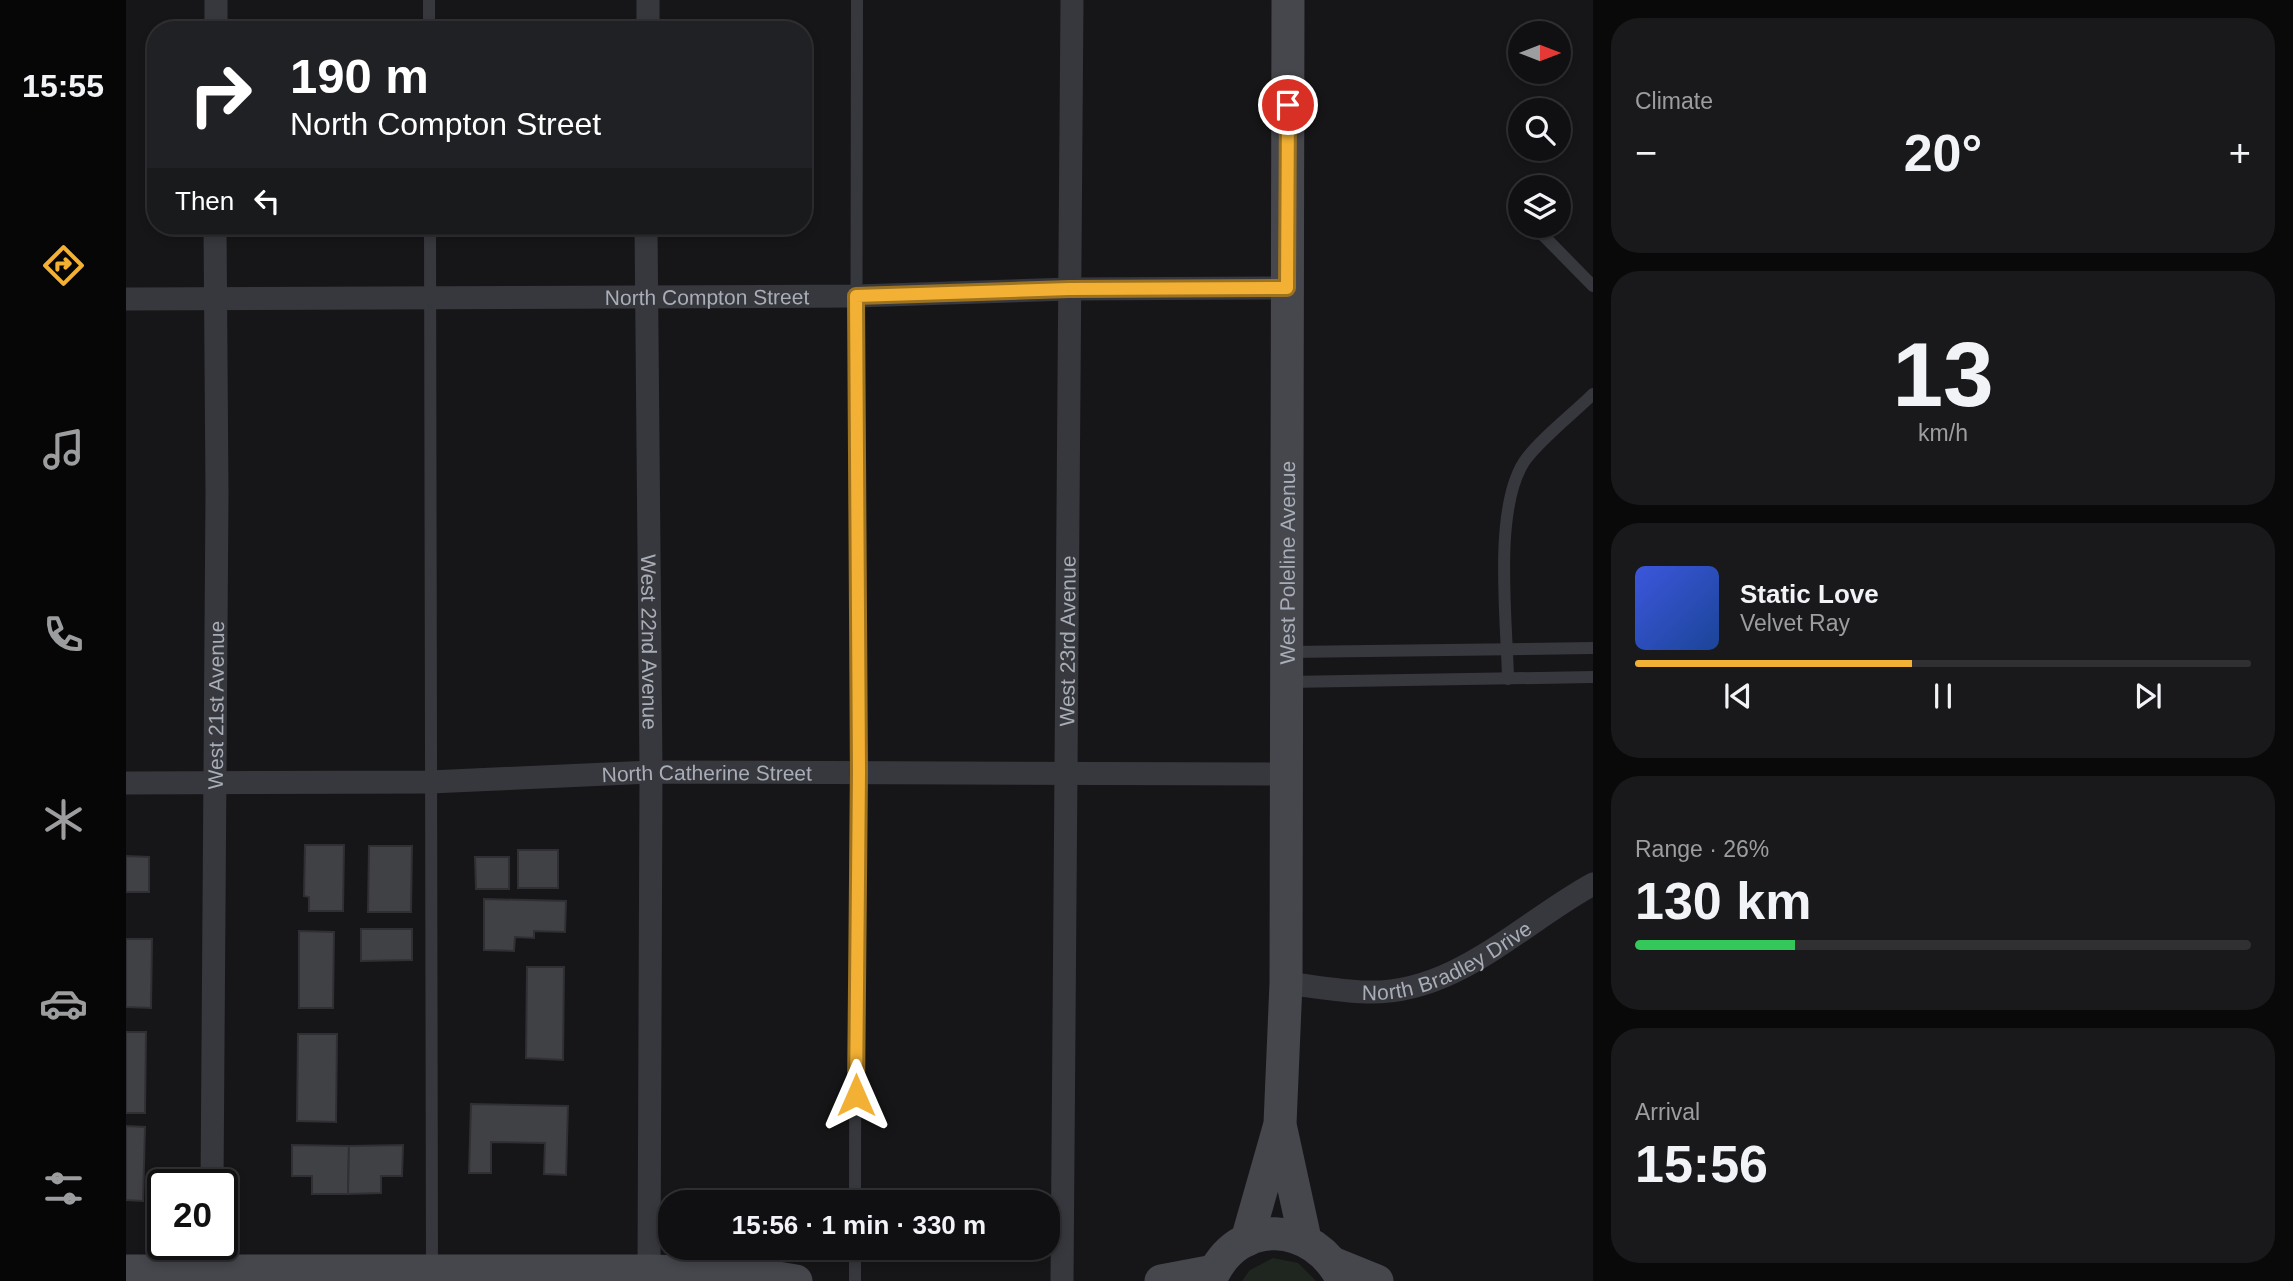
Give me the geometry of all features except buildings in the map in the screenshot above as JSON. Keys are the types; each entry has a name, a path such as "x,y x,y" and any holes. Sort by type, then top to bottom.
{"street":[{"path":"216,0 216,21"},
{"path":"648,0 648,21"},
{"name":"West 23rd Avenue","path":"1062,1281 1072,0"},
{"name":"West Poleline Avenue","path":"1247,1240 1280,1124 1286,983 1288,0"},
{"name":"West 21st Avenue","path":"212,1169 215,235"},
{"name":"West 22nd Avenue","path":"646,235 651,772 649,1271"},
{"name":"North Compton Street","path":"126,299 856,296 1069,289 1287,288"},
{"name":"North Catherine Street","path":"126,783 430,782 651,772 1287,774"},
{"name":"North Bradley Drive","path":"1286,983 1368,992 1415,986 1450,975 1593,884"},
{"name":"West Poleline Avenue","path":"1280,1124 1305,1239"},
{"path":"1161,1281 1212,1276 1228,1252 1247,1240 1266,1234 1286,1234 1305,1239 1322,1250 1339,1273 1377,1281"},
{"path":"238,1259 432,1276 649,1271 753,1274 796,1281"},
{"path":"126,1271 194,1260"}],"lane":[{"path":"429,0 429,21"},
{"path":"855,1190 859,772 857,0"},
{"path":"430,235 432,1276"},
{"path":"1546,238 1593,286"},
{"path":"1508,679 1506,524 1511,494 1524,462 1593,394"},
{"path":"1287,667 1507,648 1593,648"},
{"path":"1287,667 1508,679 1593,677"},
{"path":"855,1260 855,1281"}],"shaded area":[{"path":"1273,1258 1298,1263 1316,1281 1242,1281 1250,1270"}],"route":[{"path":"856,1095 859,772 856,296 1069,289 1287,288 1288,105"}]}
